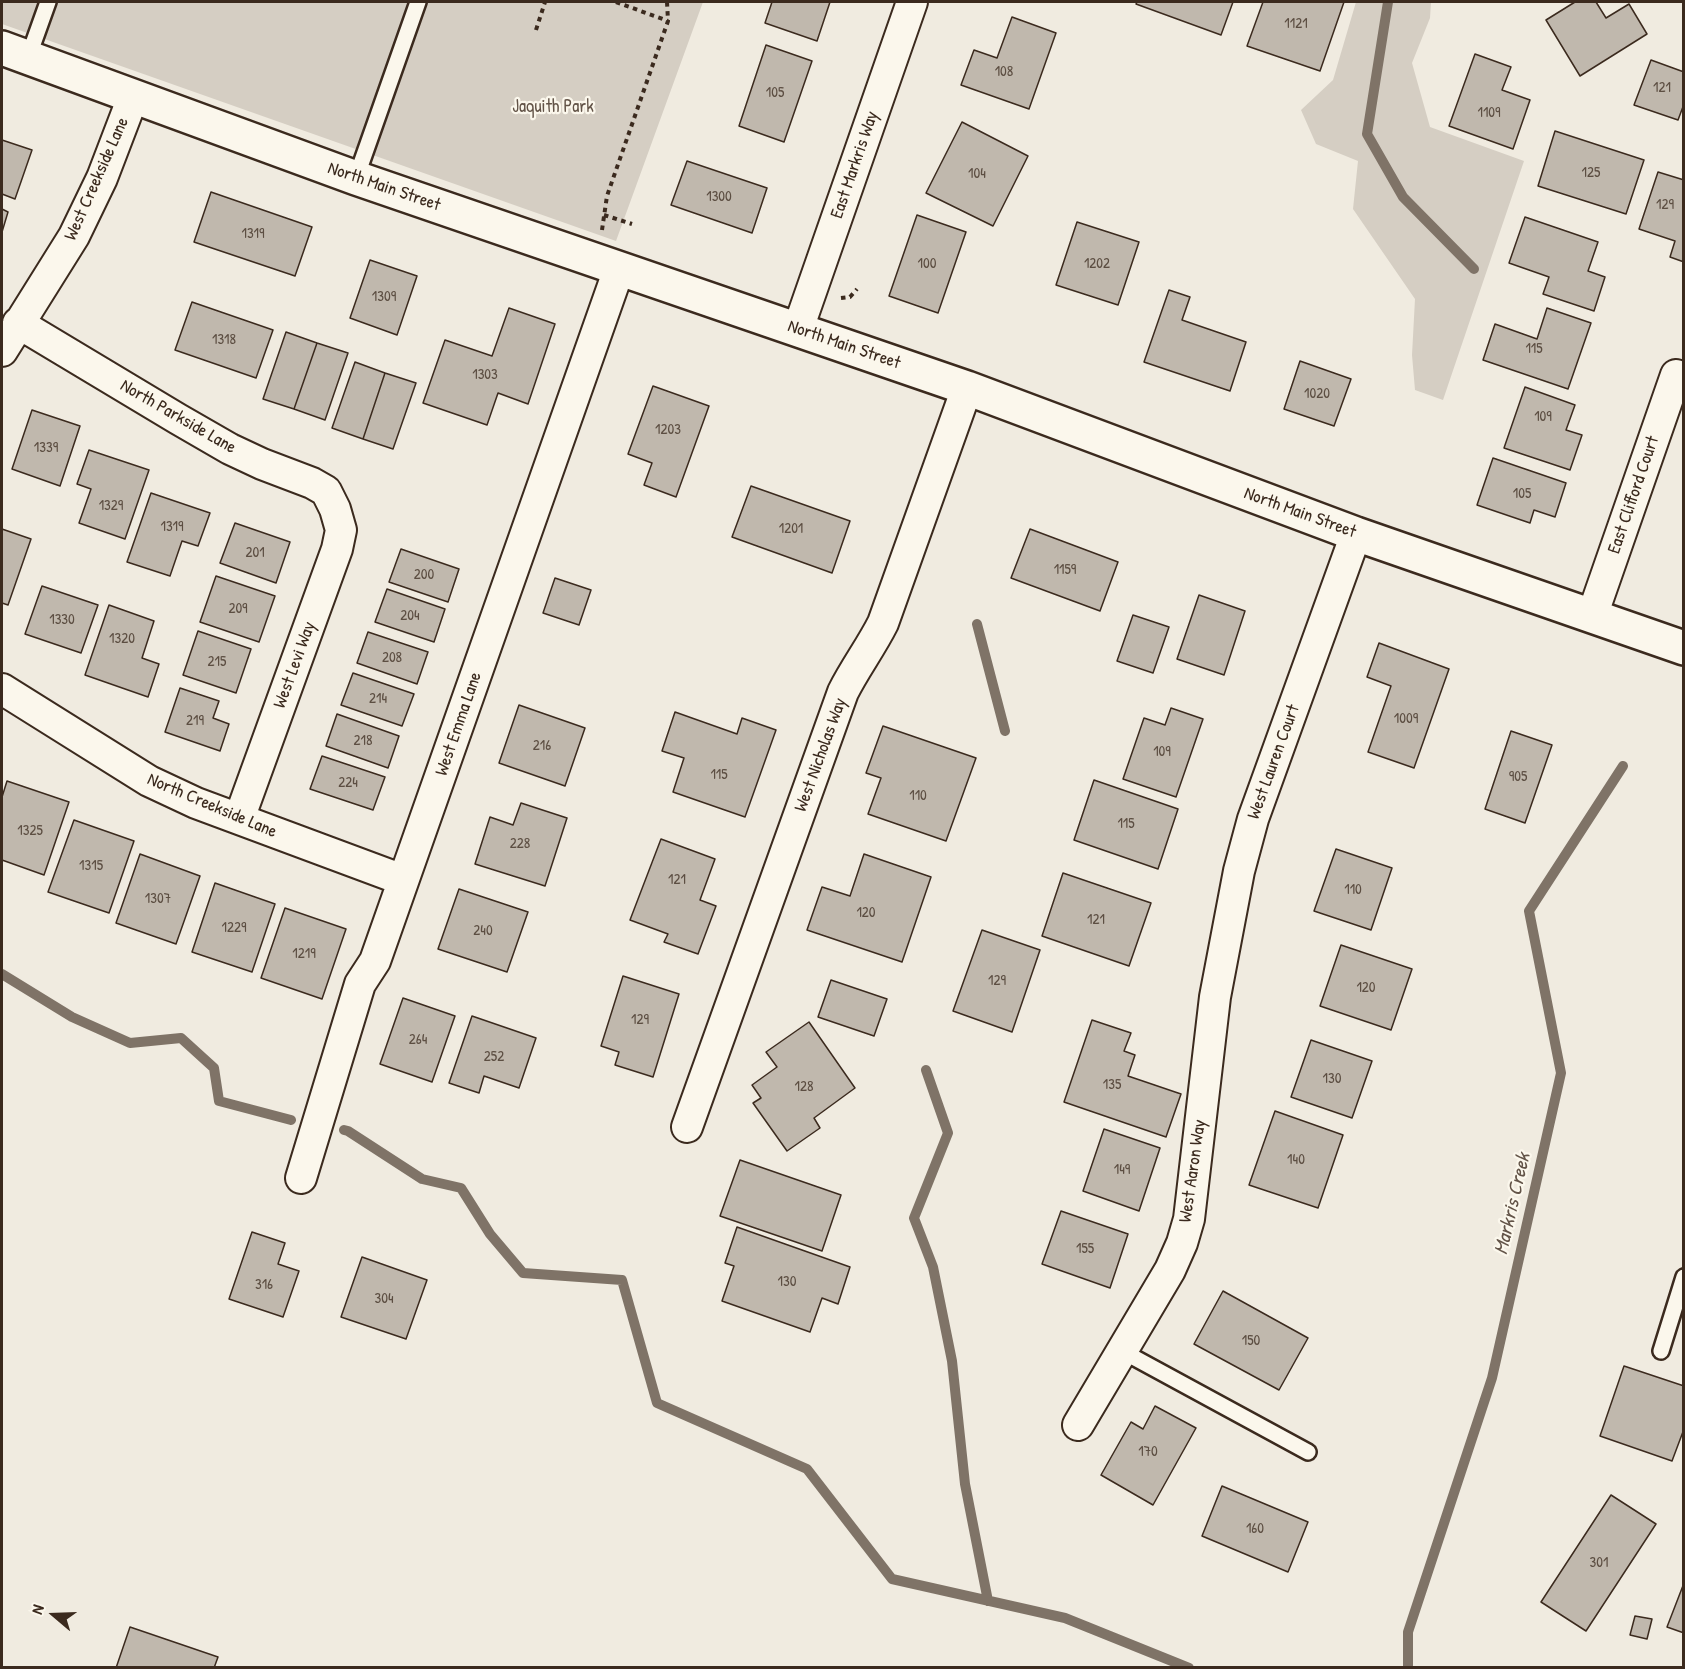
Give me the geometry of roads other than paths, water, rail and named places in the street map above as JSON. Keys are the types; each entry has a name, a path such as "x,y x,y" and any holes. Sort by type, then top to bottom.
{"street":[{"name":"East Markris Way","path":"798,330 912,2"},
{"name":"North Main Street","path":"15,53 356,178 967,388 1356,534 1683,648"},
{"name":"West Creekside Lane","path":"2,351 74,236 102,178 133,97"},
{"name":"West Emma Lane","path":"301,1178 360,984 375,961 620,269"},
{"name":"North Parkside Lane","path":"18,323 230,449 326,491 335,509"},
{"name":"East Clifford Court","path":"1592,616 1676,375"},
{"name":"West Nicholas Way","path":"687,1127 843,692 853,671 873,643 883,623 967,388"},
{"name":"West Levi Way","path":"239,819 337,549 341,530 335,509"},
{"name":"West Lauren Court","path":"1215,997 1239,871 1253,819 1356,534"},
{"name":"North Creekside Lane","path":"2,688 150,781 196,803 403,880"},
{"name":"West Aaron Way","path":"1077,1425 1170,1270 1182,1243 1189,1219 1215,997"}],"lane":[{"path":"15,53 48,2"},
{"path":"356,178 418,2"},
{"path":"1661,1351 1683,1277"},
{"path":"1122,1351 1308,1452"}],"waterway":[{"name":"Markris Creek","path":"1388,2 1367,134 1403,197 1474,269"},
{"path":"977,624 1005,731"},
{"name":"Markris Creek","path":"1408,1668 1408,1632 1492,1378 1561,1073 1529,911 1623,766"},
{"path":"2,974 72,1017 130,1043 181,1038 214,1068 219,1101 291,1120"},
{"path":"926,1070 948,1133 914,1218 933,1267 952,1361 965,1484 988,1601"},
{"path":"344,1130 422,1179 461,1188 490,1234 523,1273 622,1280 657,1403 807,1469 892,1579 1065,1618 1189,1668"}],"park label":[{"name":"Jaquith Park","path":"553,107"}]}
